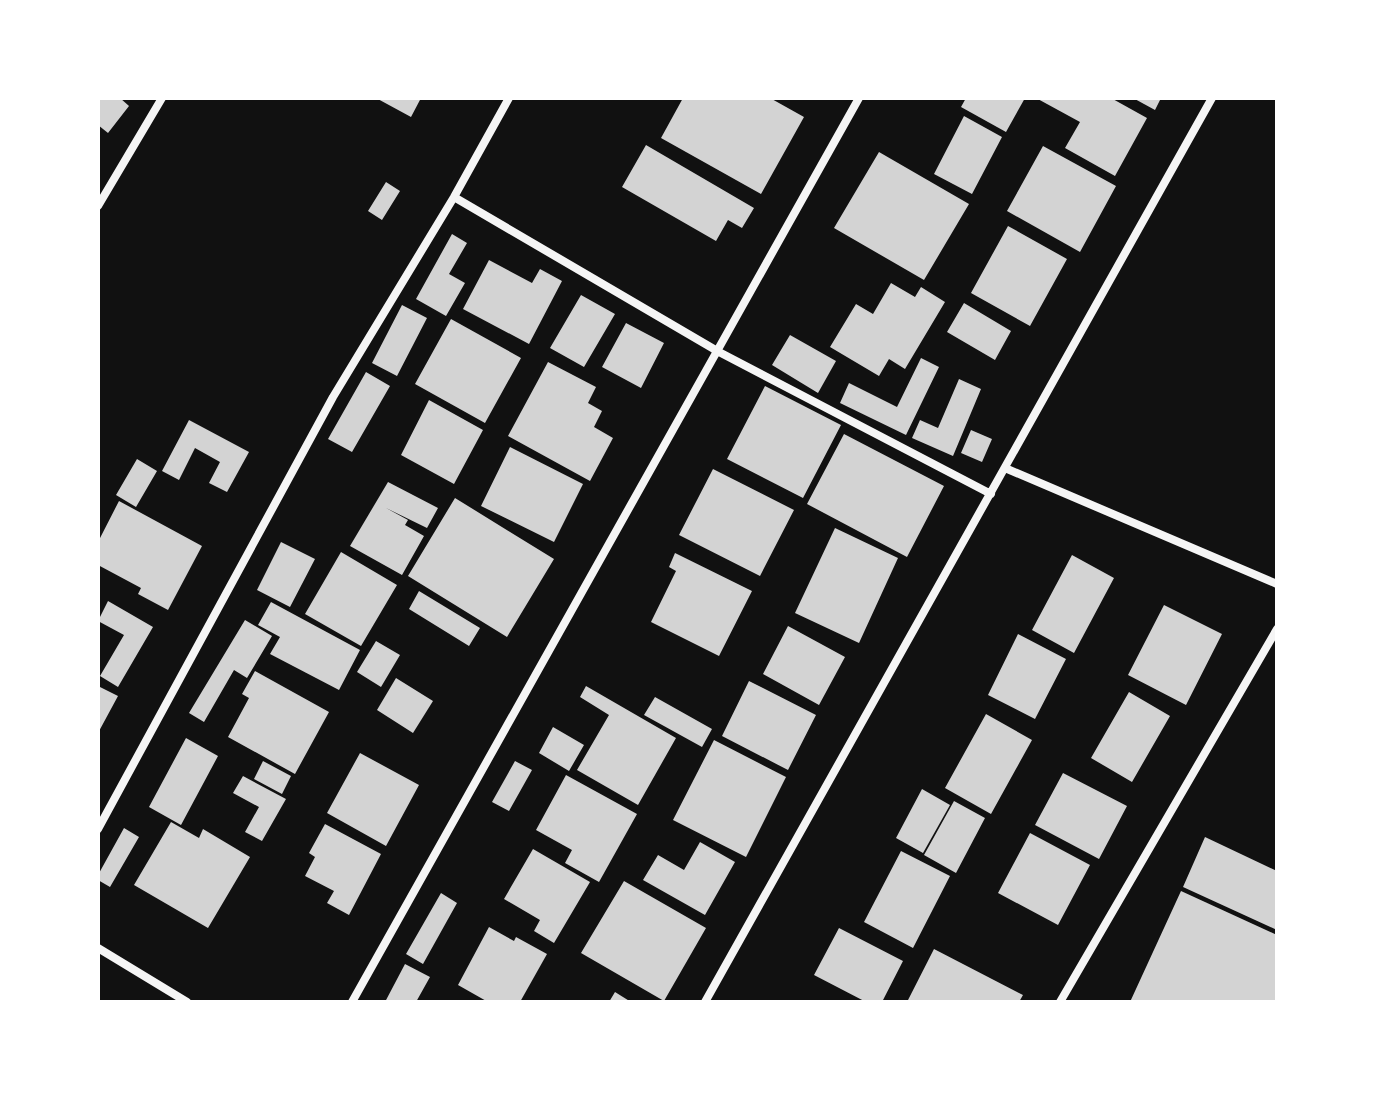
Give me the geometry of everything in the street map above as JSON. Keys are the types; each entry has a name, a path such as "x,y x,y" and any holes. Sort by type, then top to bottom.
{"street":[{"path":"98,206 162,98"},
{"path":"98,829 333,397 454,197 509,98"},
{"path":"352,1002 859,98"},
{"path":"705,1002 1212,98"},
{"path":"454,197 719,352 991,494"},
{"path":"1005,468 1277,584"},
{"path":"1060,1002 1277,629"},
{"path":"98,948 187,1002"}],"building":[{"path":"98,98 120,98 129,106 108,133 98,125"},
{"path":"376,98 421,98 411,117"},
{"path":"683,98 770,98 804,117 761,194 661,138"},
{"path":"966,98 1025,98 1006,132 961,107"},
{"path":"1036,98 1111,98 1147,118 1115,176 1065,148 1080,122"},
{"path":"1133,98 1161,98 1155,110"},
{"path":"964,116 1002,137 972,194 934,174"},
{"path":"646,145 754,208 742,228 728,220 716,241 622,187"},
{"path":"1043,146 1116,186 1080,252 1007,211"},
{"path":"879,152 969,204 924,280 834,228"},
{"path":"386,182 400,191 382,220 368,211"},
{"path":"1008,226 1067,259 1030,326 971,293"},
{"path":"452,234 467,243 449,274 465,283 446,316 416,299"},
{"path":"489,260 532,283 540,269 562,281 529,344 463,309"},
{"path":"891,283 915,297 921,287 945,302 905,369 889,359 879,376 830,347 856,304 873,314"},
{"path":"581,295 615,314 584,367 550,348"},
{"path":"964,303 1011,331 995,360 947,332"},
{"path":"402,305 427,318 397,376 372,363"},
{"path":"451,319 521,358 485,423 415,384"},
{"path":"626,323 664,343 641,388 602,367"},
{"path":"790,335 836,361 818,393 772,365"},
{"path":"921,358 939,367 906,435 840,403 849,383 897,407"},
{"path":"548,362 596,387 588,403 602,411 594,427 613,438 590,481 508,436"},
{"path":"366,372 390,386 352,452 328,439"},
{"path":"959,379 981,389 953,456 912,438 920,420 938,428"},
{"path":"765,386 841,425 803,498 727,459"},
{"path":"429,400 483,430 454,484 401,455"},
{"path":"189,420 249,452 227,492 209,483 220,462 195,448 179,480 162,471"},
{"path":"971,430 992,439 982,462 961,453"},
{"path":"844,434 944,486 907,557 807,504"},
{"path":"510,447 583,484 554,542 481,506"},
{"path":"137,459 157,471 136,507 116,495"},
{"path":"713,469 794,510 760,576 679,535"},
{"path":"388,482 438,508 427,528 386,508 408,520 405,525 424,536 402,575 350,546"},
{"path":"455,498 554,559 507,637 408,576"},
{"path":"119,501 202,546 168,610 138,594 141,588 98,565 98,542"},
{"path":"835,528 898,558 859,643 795,613"},
{"path":"281,542 315,559 290,607 257,590"},
{"path":"341,552 397,585 361,646 305,614"},
{"path":"675,553 752,591 719,656 651,622 676,571 669,567"},
{"path":"1072,555 1114,578 1074,653 1032,630"},
{"path":"419,591 480,628 469,646 409,609"},
{"path":"108,601 153,627 118,687 100,676 124,635 98,621"},
{"path":"271,602 360,650 339,690 270,654 280,637 258,625"},
{"path":"1164,605 1222,634 1186,705 1128,675"},
{"path":"245,620 272,636 247,678 234,670 204,722 189,713"},
{"path":"788,626 845,657 819,705 763,674"},
{"path":"1018,634 1066,659 1035,719 988,695"},
{"path":"376,641 400,655 381,687 357,672"},
{"path":"255,671 329,712 295,774 228,737 249,698 242,694"},
{"path":"396,678 433,701 413,733 377,710"},
{"path":"749,681 816,715 788,770 722,736"},
{"path":"98,686 118,696 98,733"},
{"path":"586,686 676,738 638,805 577,770 609,715 580,697"},
{"path":"1129,692 1170,716 1132,782 1091,758"},
{"path":"655,697 712,729 702,747 644,715"},
{"path":"986,714 1032,740 991,814 945,788"},
{"path":"553,727 584,745 569,771 539,753"},
{"path":"186,738 218,756 181,825 149,807"},
{"path":"714,740 786,777 746,857 673,820"},
{"path":"360,753 419,785 386,846 327,813"},
{"path":"263,761 291,776 282,794 254,779"},
{"path":"515,761 532,770 509,811 492,802"},
{"path":"1063,773 1127,806 1099,859 1035,825"},
{"path":"566,775 637,814 599,882 565,863 572,850 536,830"},
{"path":"243,776 286,799 262,841 245,832 259,807 233,793"},
{"path":"922,789 950,805 923,853 896,838"},
{"path":"954,801 985,818 956,873 924,855"},
{"path":"171,822 199,838 203,829 250,857 208,928 134,885"},
{"path":"325,824 381,854 349,915 327,903 334,891 305,876 315,857 309,853"},
{"path":"124,828 139,837 110,887 98,880 98,875"},
{"path":"1030,833 1090,865 1058,925 998,893"},
{"path":"1205,837 1277,871 1277,930 1183,887"},
{"path":"700,842 735,862 705,915 643,880 658,855 684,870"},
{"path":"533,849 590,882 554,943 534,931 540,920 504,899"},
{"path":"901,851 950,876 913,948 864,922"},
{"path":"624,881 706,928 664,1001 581,953"},
{"path":"1181,891 1277,935 1277,1002 1130,1002"},
{"path":"441,893 457,903 423,964 406,954"},
{"path":"489,927 547,954 520,1002 488,1002 458,985"},
{"path":"839,928 903,961 882,1002 866,1002 814,975"},
{"path":"934,949 1023,995 1019,1002 907,1002"},
{"path":"405,964 430,977 416,1002 385,1002"},
{"path":"615,992 631,1002 609,1002"}]}
